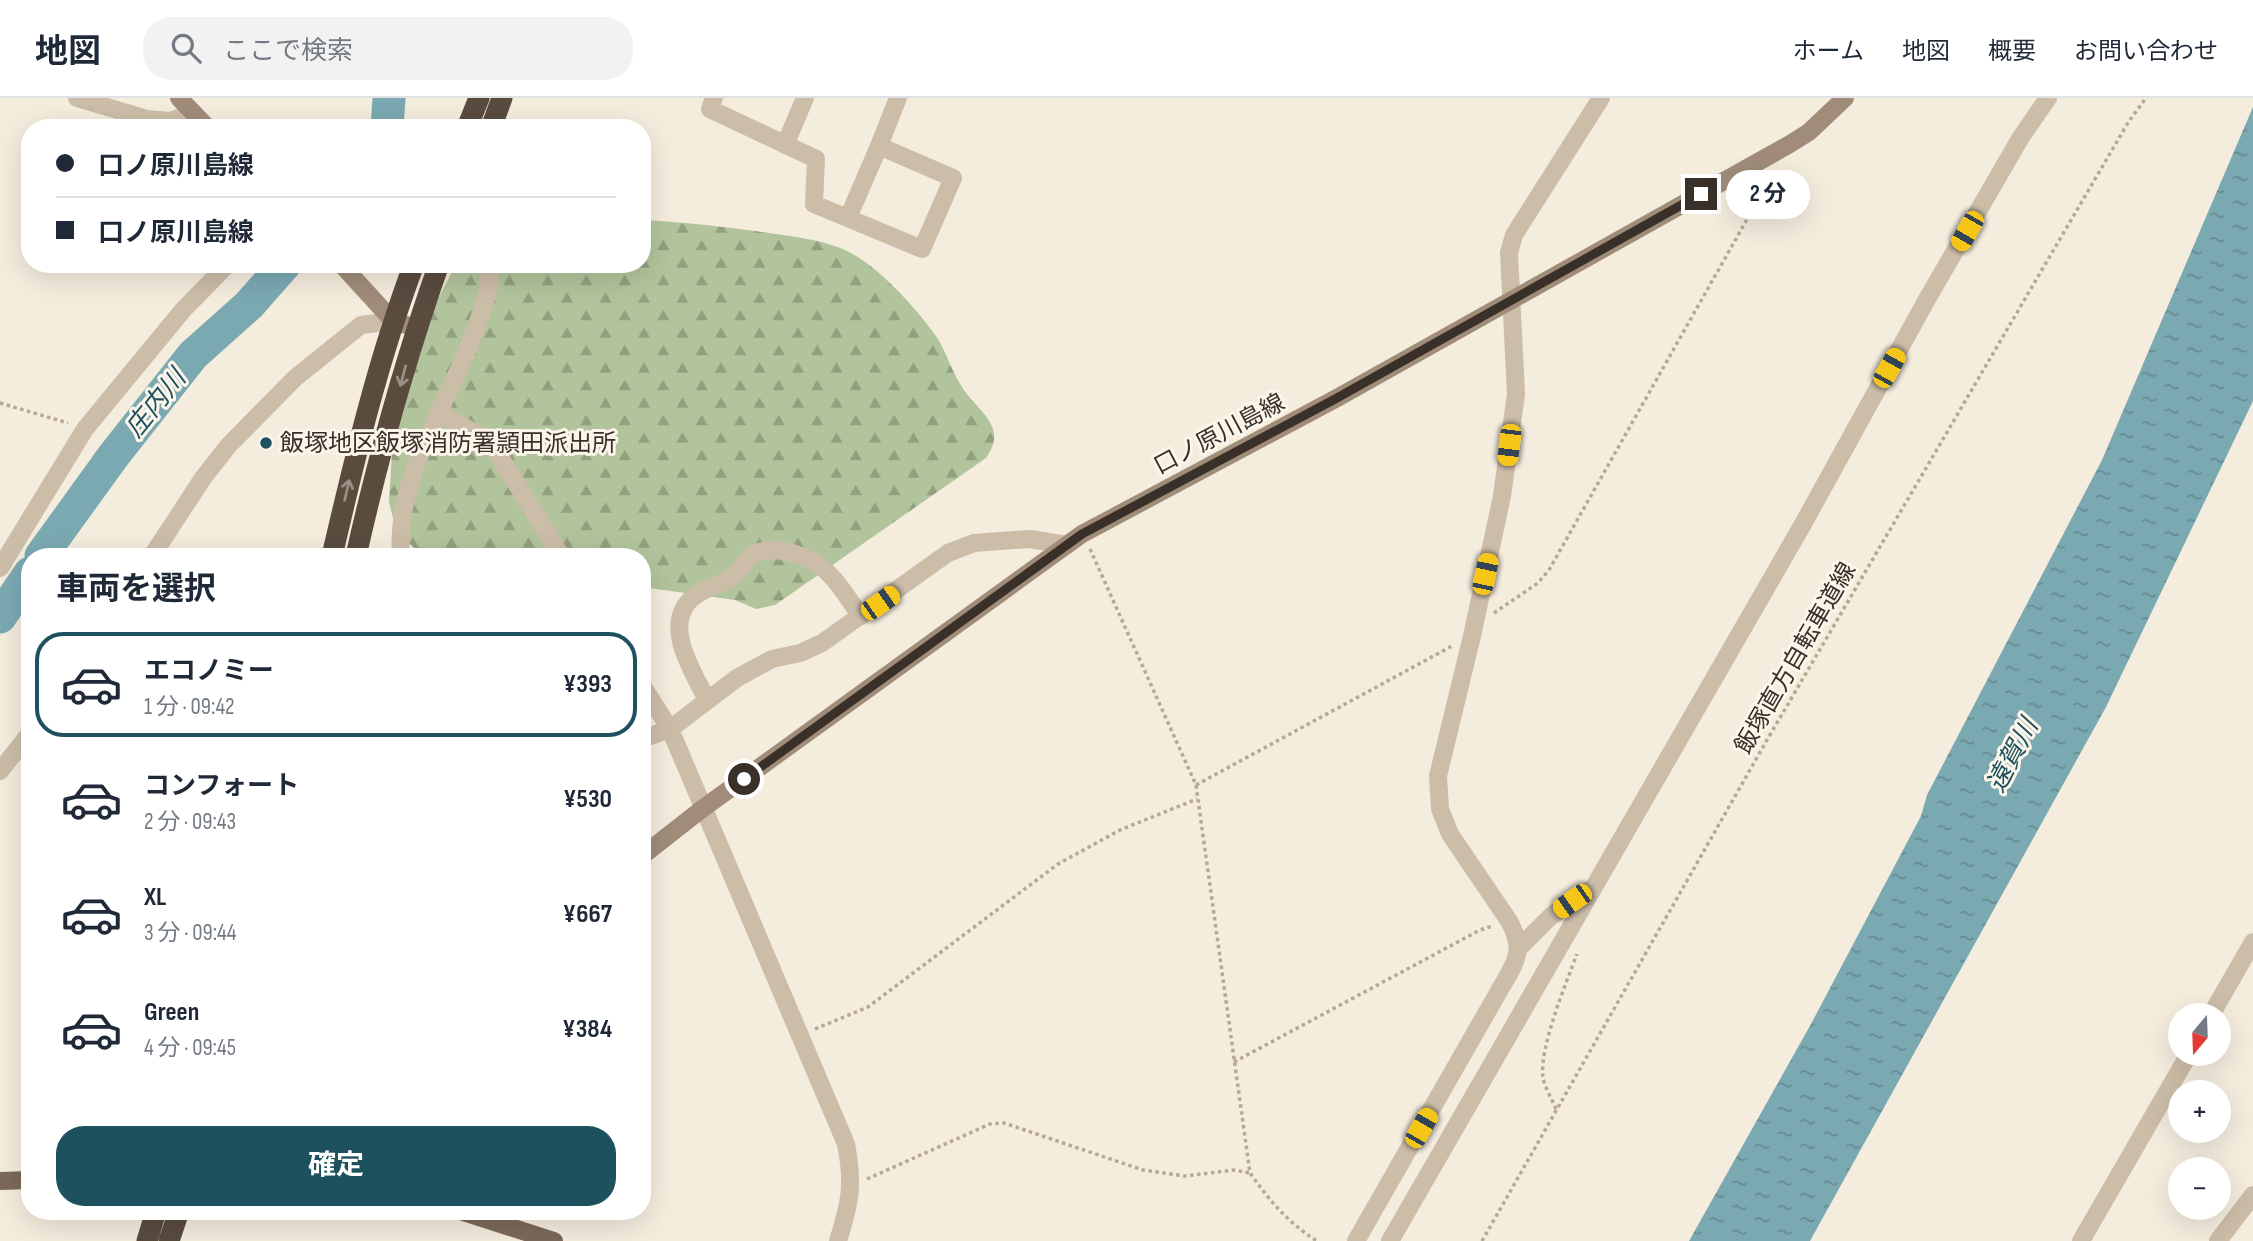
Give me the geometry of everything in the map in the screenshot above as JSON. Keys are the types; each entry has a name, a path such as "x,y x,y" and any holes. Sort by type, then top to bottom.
{"highway":[{"path":"471,119 479,98"},
{"path":"494,119 502,98"},
{"path":"334,548 360,435 393,321 411,273"},
{"path":"358,548 416,328 436,273"},
{"path":"147,1241 153,1220"},
{"path":"169,1241 176,1220"}],"main road":[{"path":"179,98 200,119"},
{"name":"口ノ原川島線","path":"651,849 702,809 1082,534 1337,398 1772,154 1809,132 1845,98"},
{"path":"350,273 393,321 416,328"},
{"path":"0,1181 21,1180"},
{"path":"488,1220 554,1241"}],"street":[{"path":"77,98 147,119"},
{"path":"714,98 710,109 816,159 814,204 922,249 953,178 879,146"},
{"path":"785,145 805,98"},
{"path":"848,218 898,98"},
{"path":"1520,948 1517,934 1450,834 1440,809 1438,776 1502,496 1516,394 1509,253 1514,235 1601,98"},
{"path":"1390,1241 1803,524 2021,137 2048,98"},
{"path":"176,119 194,113"},
{"path":"0,568 85,429 183,310 219,273"},
{"path":"401,548 404,505 438,413 467,355 491,281 490,273"},
{"path":"157,548 203,478 229,445 295,378 361,325 393,321"},
{"path":"438,413 490,441 556,548"},
{"path":"651,735 670,729 737,678 772,659 800,653 821,643 948,553 974,543 1031,539 1067,545"},
{"path":"707,700 681,641 679,626 682,613 690,601 738,573 751,555 769,550 789,553 820,565 832,576 861,616"},
{"path":"651,699 670,729 846,1144 852,1174 848,1209 838,1241"},
{"path":"0,771 21,744"},
{"path":"1356,1241 1499,991 1520,948 1551,916 1592,887"},
{"path":"2218,1003 2253,943"},
{"path":"2081,1241 2182,1066"},
{"path":"2218,1241 2253,1195"}],"path":[{"name":"飯塚直方自転車道線","path":"1482,1241 1767,740 2129,121 2147,98"},
{"path":"1196,785 1473,631 1538,583 1549,570 1774,173 1776,161 1772,154"},
{"path":"0,403 85,429"},
{"path":"1082,534 1158,696 1196,785 1250,1173 1279,1211 1296,1228 1317,1241"},
{"path":"800,1035 868,1007 1058,864 1121,830 1197,799"},
{"path":"1234,1062 1480,930 1509,921"},
{"path":"1556,1109 1544,1078 1544,1058 1557,1005 1582,943"},
{"path":"851,1186 990,1124 1004,1123 1143,1170 1185,1176 1234,1170 1250,1173"}],"green space":[{"path":"651,221 706,225 821,242 863,260 910,304 941,345 962,387 989,420 994,437 992,447 986,458 775,605 756,609 735,600 651,588 651,548 414,548 396,530 389,502 392,452 429,316 451,273 651,273"}],"water":[{"name":"遠賀川","path":"2253,107 2253,401 2106,707 1810,1241 1689,1241 1811,1024 1921,816 1927,795 2102,460"}],"waterway":[{"name":"庄内川","path":"388,119 389,98"},
{"name":"庄内川","path":"47,548 114,455 193,355 249,305 277,273"},
{"name":"庄内川","path":"0,617 21,586"}],"place":[{"name":"飯塚地区飯塚消防署頴田派出所","path":"266,443"}],"route":[{"path":"744,779 1082,534 1337,398 1701,194"}]}
